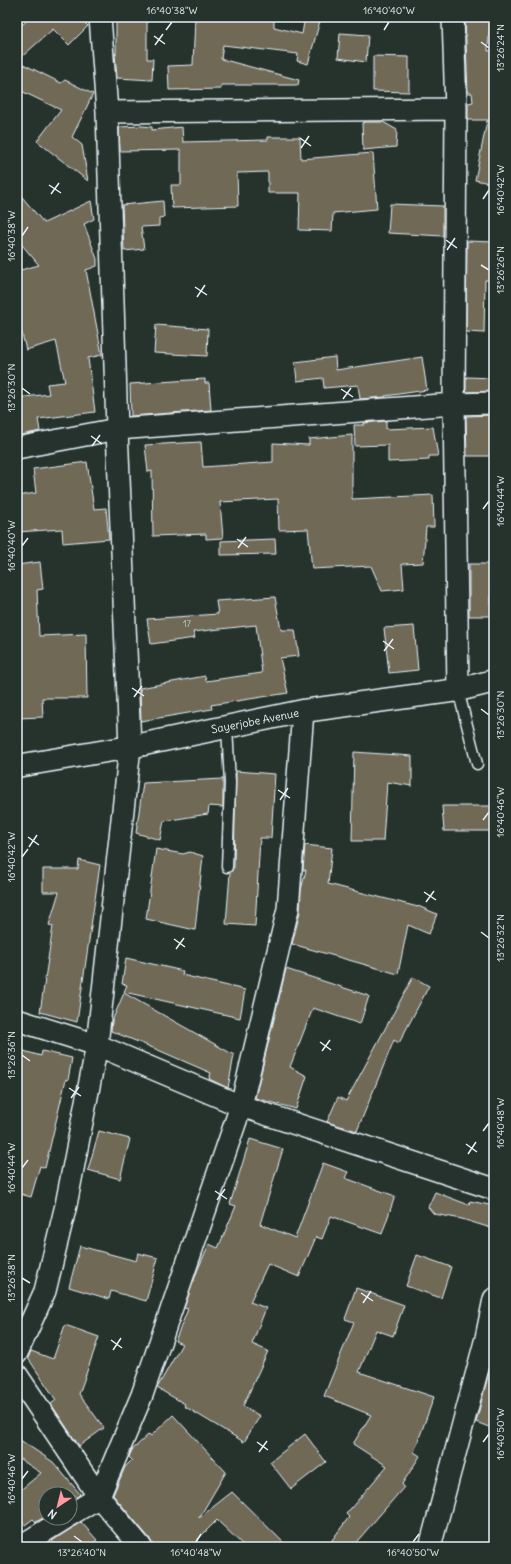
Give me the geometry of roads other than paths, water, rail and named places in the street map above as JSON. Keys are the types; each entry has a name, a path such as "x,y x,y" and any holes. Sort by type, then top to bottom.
{"main road":[{"name":"Sayerjobe Avenue","path":"17,766 130,747 303,711 458,690 494,681"}],"street":[{"path":"17,1352 44,1291 66,1205 97,1045 130,747 117,428 107,112 100,17"},
{"path":"453,17 456,108 454,404 458,690"},
{"path":"107,112 456,108"},
{"path":"17,448 117,428 454,404 494,403"},
{"path":"78,1510 99,1497 142,1396 241,1106 288,909 303,711"},
{"path":"17,1020 97,1045 241,1106 494,1189"},
{"path":"430,1547 490,1340 494,1299"},
{"path":"17,1375 99,1497 141,1547"},
{"path":"19,1547 53,1526"}],"lane":[{"path":"458,690 477,764"},
{"path":"227,727 230,783 227,867"}]}
